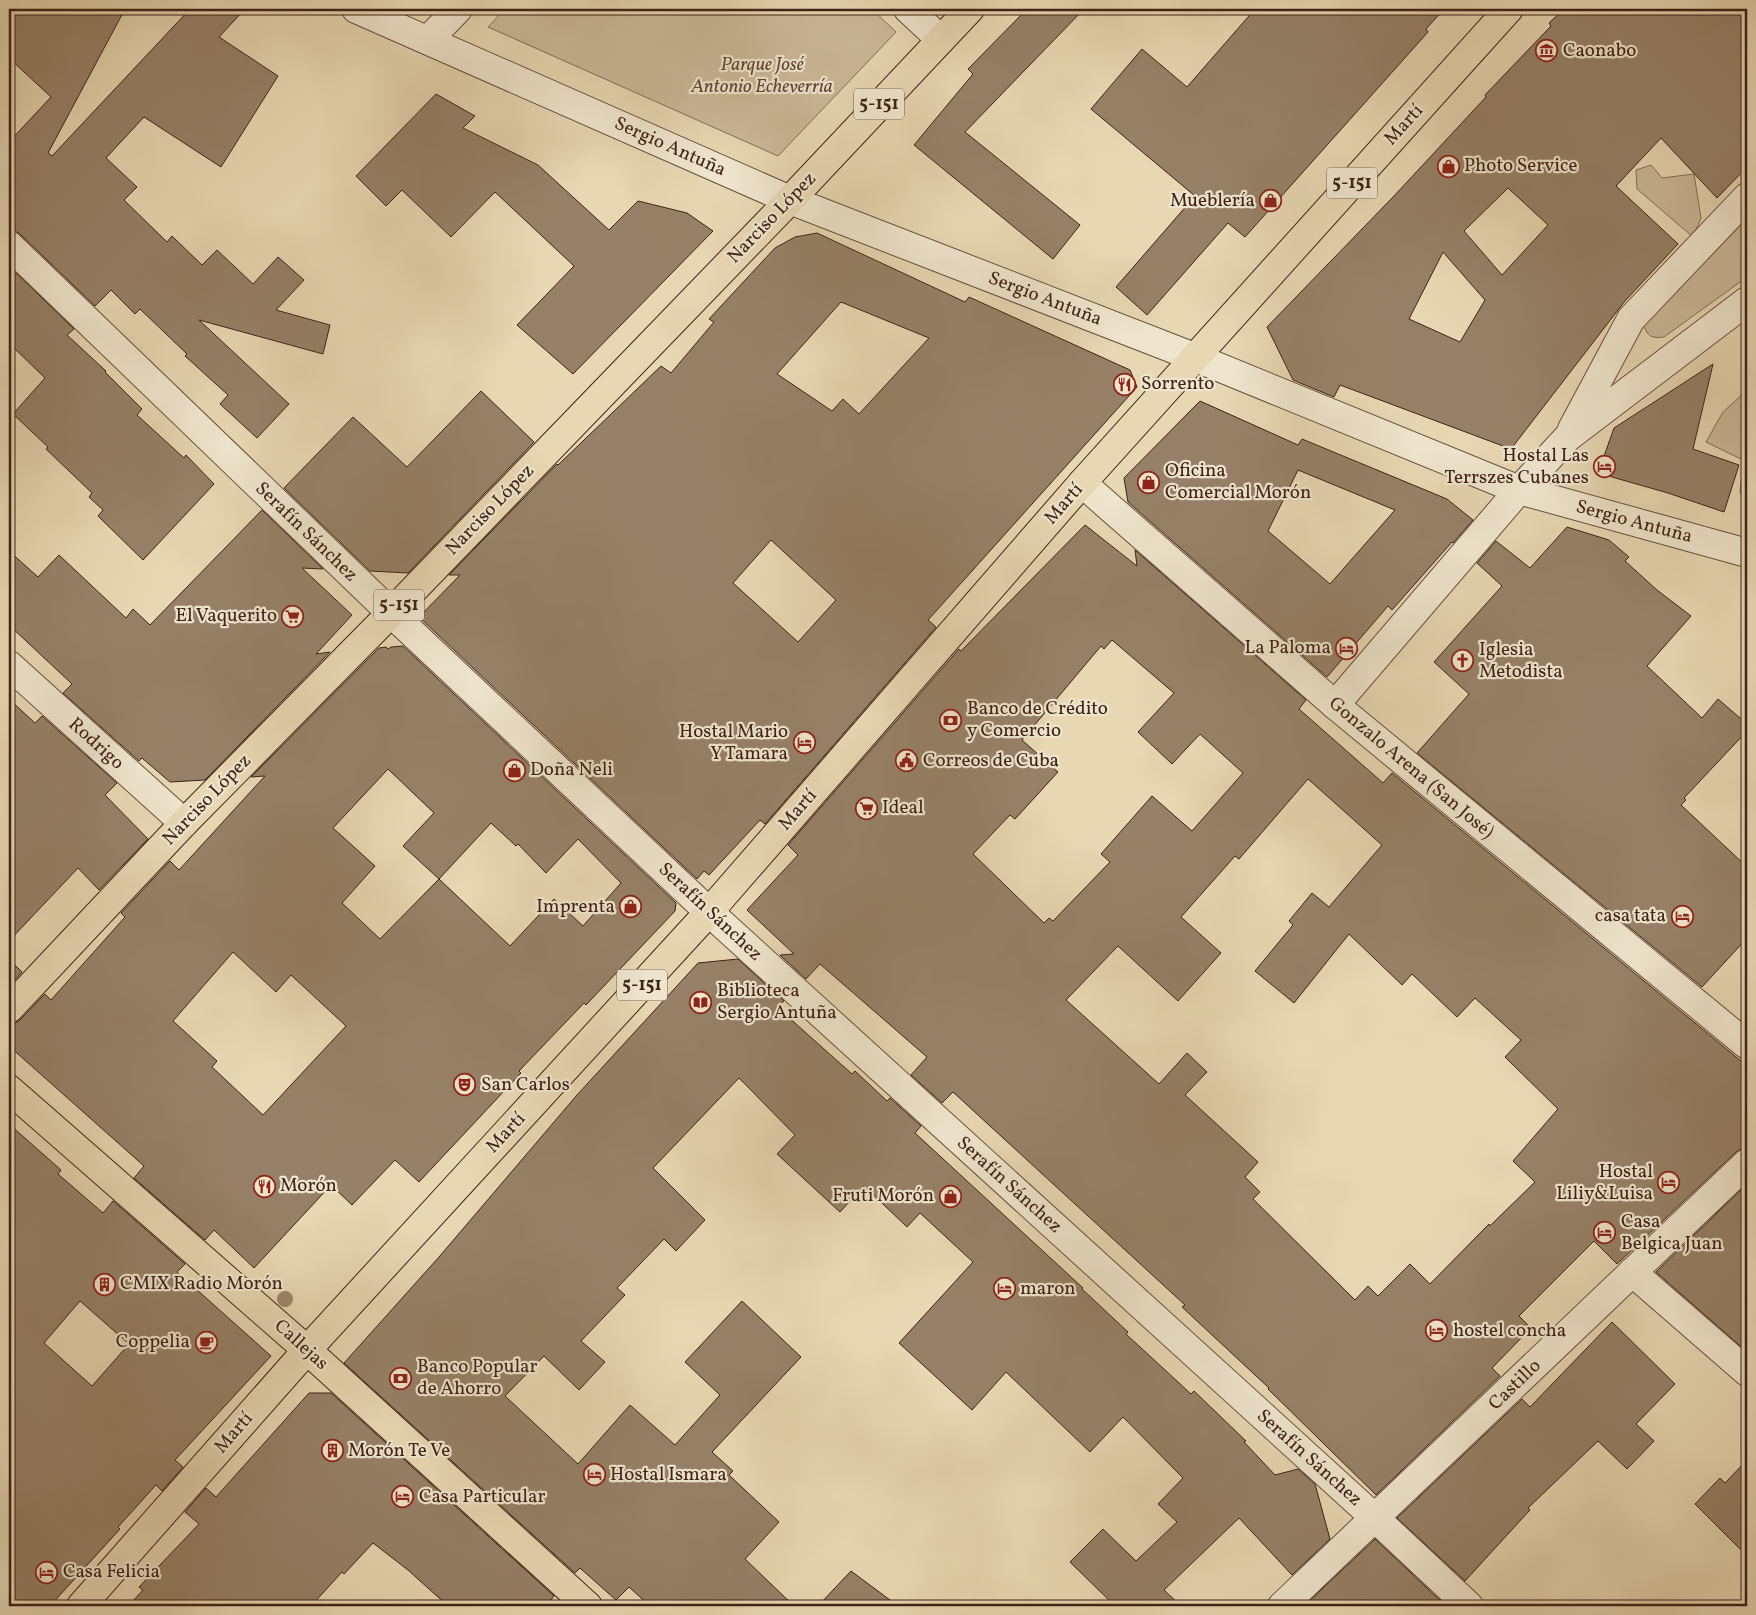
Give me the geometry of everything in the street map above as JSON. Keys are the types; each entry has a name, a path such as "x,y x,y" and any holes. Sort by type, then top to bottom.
{"main road":[{"name":"Narciso López","path":"9,1009 184,823 391,613 790,200 970,9"},
{"name":"Martí","path":"81,1606 307,1350 709,912 1082,483 1509,9"},
{"name":"Callejas","path":"9,1089 307,1350 588,1606"}],"street":[{"name":"Sergio Antuña","path":"356,9 790,200 1194,357 1519,490 1747,553"},
{"path":"428,40 458,9"},
{"path":"908,9 940,39"},
{"path":"1568,437 1631,320 1747,197"},
{"name":"Serafín Sánchez","path":"9,245 391,613 709,912 1375,1518 1469,1606"},
{"path":"1335,705 1519,490 1568,437 1747,301"},
{"name":"Gonzalo Arena (San José)","path":"1082,483 1335,705 1747,1045"},
{"name":"Rodrigo","path":"9,665 184,823"},
{"name":"Castillo","path":"1282,1606 1747,1163"},
{"path":"1632,1272 1747,1372"}],"green space":[{"name":"Parque José Antonio Echeverría","path":"505,9 872,9 896,32 778,156 488,27"},
{"path":"1651,165 1662,178 1694,174 1701,218 1693,237 1637,189 1636,170"},
{"path":"1747,212 1747,277 1664,337 1652,337 1642,323"},
{"path":"1744,393 1747,395 1747,497 1740,493 1743,460 1706,442 1723,412"}],"building":[{"path":"9,9 125,9 48,153 52,156 190,9 245,9 219,37 278,76 221,167 144,117 106,158 137,187 124,200 167,242 172,236 202,265 217,250 253,284 278,257 304,280 276,310 330,325 323,354 199,320 289,404 257,438 220,404 228,395 185,356 187,354 140,309 135,314 111,290 95,306 20,234 9,230 9,142 51,97 9,58"},
{"path":"1027,9 1084,9 965,132 1080,225 1053,259 914,145 973,74 968,69"},
{"path":"1255,9 1444,9 1426,29 1428,32 1245,237 1228,223 1147,315 1116,287 1195,196 1091,109 1142,49 1187,87"},
{"path":"1564,9 1747,9 1747,167 1717,198 1661,138 1616,186 1678,244 1625,301 1511,449 1340,385 1334,397 1293,380 1267,327 1394,196 1486,97 1485,95 1551,26 1549,23","holes":["1508,188 1548,225 1502,275 1464,231","1443,252 1485,300 1460,342 1409,319"]},
{"path":"436,94 475,116 463,128 538,165 609,230 638,201 687,213 713,231 573,374 517,325 574,266 495,192 451,237 402,190 386,206 356,176"},
{"path":"817,233 965,302 969,297 1130,370 1137,387 928,620 936,627 765,824 760,820 709,875 704,871 697,879 419,617 460,575 449,575 557,464 661,366 671,373 714,322 709,319 775,248 795,237","holes":["841,302 929,338 859,414 843,399 832,411 777,374","771,540 836,600 798,642 733,583"]},
{"path":"9,266 74,329 67,335 106,371 142,409 137,415 184,458 186,455 214,484 143,560 98,516 103,510 89,497 92,493 13,414 45,378 9,343"},
{"path":"1713,364 1693,449 1739,465 1724,512 1668,493 1598,473 1614,428"},
{"path":"481,391 534,442 408,573 370,571 284,488 353,417 407,467"},
{"path":"1200,401 1298,445 1302,439 1447,499 1473,520 1392,610 1388,606 1327,677 1128,502 1124,478","holes":["1298,470 1395,510 1330,584 1268,531"]},
{"path":"262,510 323,569 302,568 352,615 316,654 330,652 205,780 170,782 142,758 139,761 63,693 72,684 9,625 9,551 38,577 59,555 126,618 133,609 150,625"},
{"path":"1085,525 1137,566 1135,550 1306,700 1299,709 1383,783 1392,773 1747,1066 1747,1148 1736,1152 1617,1264 1594,1241 1519,1316 1531,1328 1492,1368 1500,1376 1376,1495 1269,1388 1182,1307 1185,1305 953,1092 942,1103 911,1075 927,1057 820,964 806,979 780,955 794,954 747,910 798,855 788,845 959,649 961,651","holes":["1112,640 1174,693 1138,732 1172,764 1200,734 1243,773 1192,831 1152,796 1101,854 1110,862 1053,921 1049,918 1044,923 973,854 1010,815 1015,819 1058,772 1022,740 1101,646 1104,649","1308,779 1382,845 1329,907 1312,893 1289,921 1293,925 1255,971 1294,1003 1349,934 1402,985 1412,974 1457,1017 1475,998 1521,1040 1505,1057 1558,1109 1513,1161 1535,1182 1490,1226 1489,1224 1430,1284 1410,1264 1378,1296 1368,1286 1355,1300 1253,1199 1260,1192 1245,1177 1258,1162 1185,1095 1207,1072 1187,1053 1159,1084 1066,1000 1118,946 1178,1001 1221,953 1181,917 1235,856 1239,859"]},
{"path":"1567,527 1609,540 1629,557 1625,561 1657,590 1691,616 1647,666 1702,718 1718,699 1747,724 1747,731 1684,798 1686,800 1681,805 1747,867 1747,938 1702,987 1417,753 1469,694 1434,662 1502,586 1477,563 1496,541 1530,568"},
{"path":"403,646 676,903 675,911 586,1005 584,1003 519,1071 521,1073 419,1182 395,1160 352,1205 331,1185 254,1268 214,1230 205,1240 134,1178 144,1166 9,1046 9,1024 14,1024 20,1020 45,994 51,1000 125,917 121,913 170,861 179,870 265,776 251,777 379,648 386,647 388,649","holes":["388,769 434,813 403,846 439,879 380,939 342,903 375,866 333,828","491,823 516,846 518,844 546,873 578,839 621,883 583,926 554,899 510,946 439,879","233,952 276,992 291,975 346,1026 263,1115 212,1067 217,1061 173,1021"]},
{"path":"9,699 35,723 42,716 117,783 105,795 148,839 99,890 78,868 9,941"},
{"path":"9,959 22,972 9,986"},
{"path":"738,959 784,1001 777,1007 852,1074 855,1071 887,1101 890,1098 921,1126 915,1133 1083,1288 1128,1332 1126,1334 1191,1394 1194,1391 1246,1441 1244,1442 1275,1475 1298,1469 1315,1484 1330,1539 1292,1575 1239,1518 1164,1590 1181,1606 1115,1606 1070,1562 1103,1529 1136,1561 1177,1522 1158,1504 1183,1478 1123,1417 1090,1452 1006,1372 972,1410 899,1343 973,1262 920,1213 907,1227 864,1186 840,1212 777,1154 795,1135 739,1078 653,1168 705,1220 676,1251 664,1239 617,1288 625,1295 581,1341 605,1362 579,1390 544,1356 505,1396 578,1464 630,1405 675,1445 720,1395 685,1362 742,1301 801,1357 712,1452 733,1471 729,1475 779,1522 745,1559 794,1606 650,1606 629,1587 616,1600 580,1568 575,1573 344,1363 439,1257 577,1095 698,963"},
{"path":"9,1124 61,1170 58,1174 103,1213 113,1201 185,1264 177,1272 271,1356 175,1460 183,1467 162,1491 156,1485 118,1527 120,1529 50,1606 9,1606","holes":["80,1301 129,1344 92,1386 44,1343"]},
{"path":"1747,1184 1747,1352 1656,1272"},
{"path":"1612,1322 1675,1384 1636,1424 1654,1441 1627,1469 1598,1441 1528,1508 1530,1510 1465,1581 1397,1518 1522,1399 1530,1407"},
{"path":"309,1393 331,1393 554,1596 546,1606 448,1606 408,1570 373,1543 344,1574 342,1572 311,1606 128,1606 143,1590 139,1587 199,1524 185,1512 206,1488 216,1497"},
{"path":"1747,1460 1747,1556 1695,1504 1720,1478 1725,1483"},
{"path":"1375,1539 1444,1604 1442,1606 1304,1606"},
{"path":"851,1571 898,1606 818,1606"}],"place":[{"name":"Caonabo","path":"1547,51"},
{"name":"Photo Service","path":"1448,166"},
{"name":"Mueblería","path":"1271,201"},
{"name":"Sorrento","path":"1125,384"},
{"name":"Hostal Las Terrszes Cubanes","path":"1605,467"},
{"name":"Oficina Comercial Morón","path":"1149,482"},
{"name":"El Vaquerito","path":"293,616"},
{"name":"La Paloma","path":"1347,648"},
{"name":"Iglesia Metodista","path":"1463,661"},
{"name":"Banco de Crédito y Comercio","path":"951,720"},
{"name":"Hostal Mario Y Tamara","path":"804,743"},
{"name":"Correos de Cuba","path":"907,761"},
{"name":"Doña Neli","path":"514,770"},
{"name":"Ideal","path":"866,808"},
{"name":"Imprenta","path":"631,907"},
{"name":"casa tata","path":"1682,916"},
{"name":"Biblioteca Sergio Antuña","path":"701,1002"},
{"name":"San Carlos","path":"465,1085"},
{"name":"Hostal Liliy&Luisa","path":"1669,1183"},
{"name":"Morón","path":"264,1186"},
{"name":"Fruti Morón","path":"950,1196"},
{"name":"Casa Belgica Juan","path":"1605,1233"},
{"name":"CMIX Radio Morón","path":"104,1284"},
{"name":"maron","path":"1004,1289"},
{"name":"hostel concha","path":"1437,1331"},
{"name":"Coppelia","path":"206,1342"},
{"name":"Banco Popular de Ahorro","path":"401,1378"},
{"name":"Morón Te Ve","path":"332,1451"},
{"name":"Hostal Ismara","path":"594,1475"},
{"name":"Casa Particular","path":"403,1497"},
{"name":"Casa Felicia","path":"47,1572"}]}
